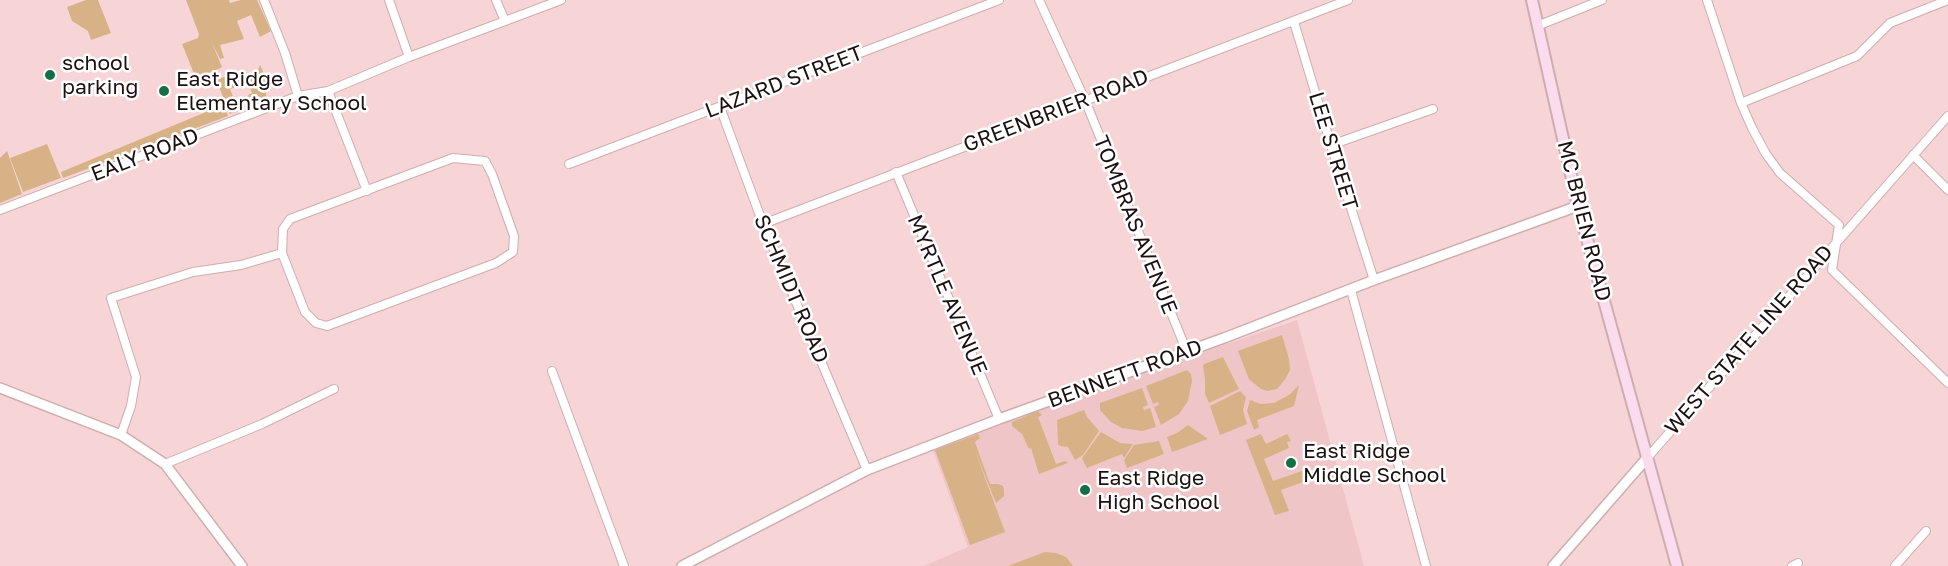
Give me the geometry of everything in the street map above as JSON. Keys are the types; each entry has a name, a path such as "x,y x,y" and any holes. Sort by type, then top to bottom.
{"main road":[{"name":"MC BRIEN ROAD","path":"1532,0 1578,206 1677,566"}],"street":[{"path":"264,0 285,53 298,96"},
{"path":"389,0 409,57"},
{"path":"496,0 505,21"},
{"name":"EALY ROAD","path":"0,210 298,96 328,91 409,57 561,0"},
{"name":"LAZARD STREET","path":"569,164 999,0"},
{"name":"TOMBRAS AVENUE","path":"1039,0 1085,100 1187,352"},
{"name":"GREENBRIER ROAD","path":"763,224 1348,0"},
{"path":"1537,26 1602,0"},
{"path":"1707,0 1741,103 1761,146 1780,173 1839,225 1832,270 1948,383"},
{"path":"1741,103 1857,56 1890,23 1948,0"},
{"name":"LEE STREET","path":"1294,22 1374,279"},
{"path":"328,91 367,191"},
{"name":"SCHMIDT ROAD","path":"720,107 763,224 867,470"},
{"path":"1331,145 1433,109"},
{"name":"WEST STATE LINE ROAD","path":"1553,566 1836,240 1948,116"},
{"path":"1913,155 1948,190"},
{"path":"453,158 485,161 492,174 514,236 513,252 496,263 327,326 316,323 305,312 282,253 283,229 290,219 367,191 453,158"},
{"name":"MYRTLE AVENUE","path":"896,172 999,419"},
{"name":"BENNETT ROAD","path":"682,566 698,562 867,470 999,419 1187,352 1351,290 1374,279 1578,206"},
{"path":"121,435 131,406 136,377 111,298 193,272 241,266 282,253"},
{"path":"1351,290 1426,566"},
{"path":"552,371 624,566"},
{"path":"0,388 121,435 165,464 242,566"},
{"path":"165,464 262,424 334,389"},
{"path":"1895,566 1926,531"}],"shaded area":[{"path":"86,0 98,0 111,33 91,40 88,31 72,21 67,7"},
{"path":"186,0 229,0 230,3 257,0 271,31 260,37 251,15 237,21 244,39 220,45 224,58 220,59 212,43 222,67 216,70 220,78 240,73 248,79 257,73 260,65 267,80 264,82 267,100 252,106 248,95 252,93 248,83 230,89 239,111 230,114 213,72 215,71 195,76 182,44 198,38 199,34"},
{"path":"223,105 228,116 63,178 61,172"},
{"path":"47,144 61,178 23,192 10,158"},
{"path":"7,151 22,194 0,203 0,158"},
{"path":"1297,320 1364,566 924,566 968,547 933,450 1037,409"},
{"path":"1282,335 1290,370 1277,389 1267,391 1249,379 1238,351"},
{"path":"1223,357 1239,389 1209,403 1205,394 1203,366"},
{"path":"1187,370 1191,374 1192,381 1188,401 1179,414 1161,425 1154,407 1159,405 1158,402 1153,404 1146,386"},
{"path":"1299,385 1294,406 1257,420 1259,427 1254,430 1247,411 1250,400 1261,404 1274,403 1289,395"},
{"path":"1142,388 1148,405 1143,407 1144,410 1150,408 1156,427 1142,431 1122,428 1111,422 1100,410 1100,403"},
{"path":"1240,391 1246,397 1243,410 1247,424 1220,435 1210,406"},
{"path":"1084,410 1099,431 1083,455 1075,460 1068,447 1058,444 1057,420"},
{"path":"1038,411 1042,415 1038,417 1056,464 1065,461 1068,463 1039,474 1031,448 1029,449 1022,434 1012,426 1012,422"},
{"path":"1188,425 1208,439 1172,452 1167,437"},
{"path":"1101,432 1120,443 1133,444 1124,458 1122,454 1087,468 1082,458"},
{"path":"978,434 980,438 975,442 990,484 1003,486 1004,496 996,503 975,451 1005,532 970,545 935,450"},
{"path":"1261,434 1266,444 1287,434 1291,441 1287,442 1289,448 1264,459 1273,481 1302,471 1306,481 1281,490 1289,511 1275,515 1246,440"},
{"path":"1159,441 1164,454 1127,468 1124,460 1134,445"},
{"path":"1045,552 1066,557 1073,566 1008,566"}],"place":[{"name":"school parking","path":"50,75"},
{"name":"East Ridge Elementary School","path":"164,91"},
{"name":"East Ridge Middle School","path":"1291,463"},
{"name":"East Ridge High School","path":"1085,490"}]}
